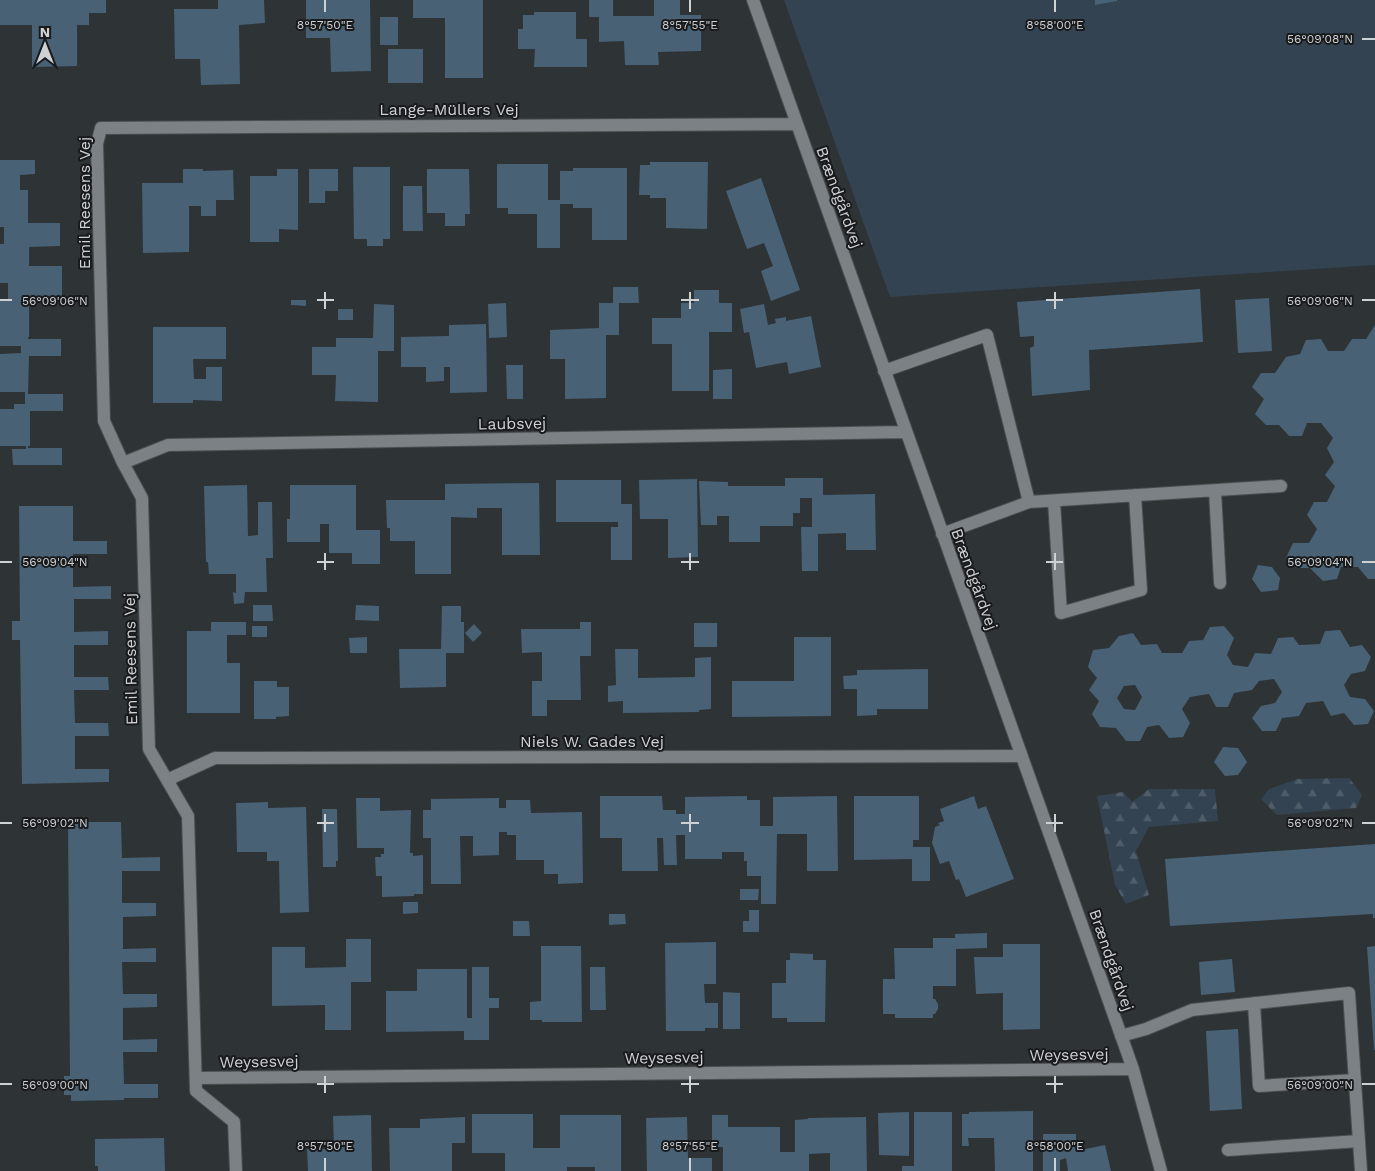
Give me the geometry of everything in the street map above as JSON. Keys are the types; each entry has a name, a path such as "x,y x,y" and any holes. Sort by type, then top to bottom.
{"street":[{"name":"Brændgårdvej","path":"753,0 1133,1069 1161,1171"},
{"name":"Lange-Müllers Vej","path":"101,128 797,124"},
{"name":"Emil Reesens Vej","path":"101,128 97,144 104,421 123,463 142,498 149,750 188,816 196,1091 234,1122 236,1171"},
{"path":"884,371 987,334 1029,502"},
{"name":"Laubsvej","path":"123,463 168,445 905,432"},
{"path":"942,534 1029,502 1281,486"},
{"path":"1215,491 1220,583"},
{"path":"1054,501 1061,613 1141,590 1135,495"},
{"name":"Niels W. Gades Vej","path":"167,780 214,758 1022,756"},
{"path":"1121,1036 1146,1029 1192,1010 1349,993 1361,1171"},
{"path":"1254,1003 1259,1086 1355,1080"},
{"name":"Weysesvej","path":"196,1078 1133,1069"},
{"path":"1228,1150 1359,1141"}],"green space":[{"path":"784,0 1375,0 1375,265 890,297"},
{"path":"1349,778 1362,795 1356,808 1277,815 1261,799 1269,789 1298,779"},
{"path":"1149,789 1215,789 1218,821 1149,827 1136,851 1149,895 1126,904 1115,885 1097,796 1123,792 1132,802"}],"building":[{"path":"0,0 106,0 106,13 89,13 89,25 77,25 77,66 32,67 32,25 0,25"},
{"path":"218,0 264,0 265,23 239,25 240,84 201,85 200,59 175,59 174,9 218,9"},
{"path":"306,0 370,0 371,71 331,72 330,38 306,38"},
{"path":"413,0 483,0 483,78 445,78 445,18 413,18"},
{"path":"589,0 613,0 613,16 654,16 654,0 680,0 680,15 701,15 701,51 658,52 659,65 625,65 624,41 599,42 599,17 589,17"},
{"path":"1095,0 1117,0 1117,1 1095,5"},
{"path":"534,12 576,12 576,39 587,39 587,67 534,67 535,49 518,49 518,29 523,29 523,15 534,15"},
{"path":"380,17 398,17 398,45 380,45"},
{"path":"388,49 423,49 423,83 388,83"},
{"path":"0,160 35,160 35,174 20,175 20,190 28,190 28,223 60,223 60,246 29,247 29,266 62,266 62,302 29,302 28,339 61,339 61,356 29,356 28,394 63,394 63,411 30,411 30,446 28,448 62,448 62,465 13,465 12,449 26,449 26,446 0,446 0,409 14,409 14,404 25,404 25,392 0,392 0,354 21,353 21,346 0,346 0,299 8,299 8,283 0,283 0,244 4,244 4,227 0,227"},
{"path":"650,162 708,162 707,229 666,228 666,198 650,198 650,195 639,195 640,165 650,165"},
{"path":"497,164 548,164 548,200 560,200 560,171 573,171 573,168 627,168 627,240 592,240 592,208 573,208 573,204 560,204 560,248 537,248 537,214 508,214 508,208 497,208"},
{"path":"353,167 390,167 390,239 383,239 383,246 367,246 367,239 354,239"},
{"path":"183,169 203,169 203,171 233,170 234,200 216,200 216,216 201,216 201,206 189,206 189,252 143,253 142,183 183,183"},
{"path":"277,169 298,169 298,230 279,229 279,242 250,242 250,176 277,176"},
{"path":"309,169 338,169 338,191 325,191 325,203 309,203"},
{"path":"427,169 469,169 470,214 465,214 465,226 445,226 445,213 427,213"},
{"path":"761,178 800,290 771,301 761,271 773,266 764,243 747,249 726,191"},
{"path":"403,186 422,186 423,231 403,231"},
{"path":"613,287 638,287 639,303 619,303 619,335 606,335 606,398 565,399 565,359 550,359 550,330 599,328 599,303 613,303"},
{"path":"1200,289 1203,342 1089,350 1090,390 1032,396 1030,348 1034,346 1034,336 1020,337 1017,302"},
{"path":"694,290 719,290 719,303 732,303 732,332 709,332 709,391 672,391 672,344 652,344 652,318 681,318 681,303 694,303"},
{"path":"1269,298 1272,351 1238,353 1235,300"},
{"path":"291,300 306,300 306,306 291,305"},
{"path":"506,303 507,337 489,338 488,304"},
{"path":"374,304 394,305 394,351 378,351 378,402 335,401 336,375 312,375 312,347 336,347 336,338 373,338"},
{"path":"764,304 768,325 776,323 775,319 786,317 786,321 811,316 821,367 789,374 787,362 756,368 749,332 744,333 740,309"},
{"path":"338,309 353,309 353,320 338,320"},
{"path":"486,324 487,392 450,393 450,367 444,367 444,381 426,382 426,367 401,367 401,337 449,336 449,325"},
{"path":"1375,325 1375,579 1368,579 1358,567 1341,567 1337,579 1323,581 1310,568 1296,568 1286,558 1293,543 1309,543 1317,529 1307,515 1314,502 1327,502 1335,486 1325,475 1334,462 1327,448 1333,438 1321,423 1307,423 1302,436 1289,436 1279,425 1266,425 1255,414 1264,399 1252,387 1261,373 1275,373 1286,357 1300,354 1306,340 1321,339 1328,351 1344,351 1352,339 1366,339"},
{"path":"153,327 226,327 226,359 193,359 194,379 206,379 206,367 222,367 222,401 193,400 193,403 153,403"},
{"path":"506,365 523,365 523,399 507,399"},
{"path":"732,369 732,399 713,399 713,370"},
{"path":"785,478 823,478 823,495 875,494 876,550 846,550 846,533 818,534 818,571 802,571 801,527 812,527 812,498 800,498 800,513 793,513 793,526 760,526 760,542 729,542 729,516 717,516 717,525 701,525 699,481 728,482 728,486 785,486"},
{"path":"697,479 698,557 668,558 668,519 640,519 639,480"},
{"path":"556,480 621,480 621,504 632,504 632,560 611,560 611,527 618,527 618,522 556,522"},
{"path":"539,483 540,555 502,555 502,508 477,508 477,518 451,517 451,574 415,574 415,541 390,541 390,528 387,528 386,500 445,500 445,484"},
{"path":"247,485 248,536 258,535 258,502 272,502 273,558 266,558 267,592 245,592 244,603 234,604 233,592 236,593 236,574 209,574 208,562 206,562 204,486"},
{"path":"290,485 356,485 356,530 380,530 380,564 352,564 352,553 329,553 329,524 320,524 320,542 287,542 287,519 290,519"},
{"path":"19,506 73,506 73,541 107,541 107,554 73,554 73,587 111,586 111,599 74,599 74,632 108,631 108,645 74,645 74,677 108,677 109,690 74,690 75,723 108,723 109,736 75,736 75,769 109,769 109,782 22,784 20,640 12,640 12,621 20,621"},
{"path":"1258,565 1272,567 1280,578 1278,590 1261,592 1252,579"},
{"path":"253,605 272,605 273,621 253,621"},
{"path":"356,605 379,606 379,621 355,620"},
{"path":"442,606 461,606 461,622 464,622 464,653 446,653 446,687 400,688 399,649 441,649"},
{"path":"211,622 246,622 246,635 227,635 227,663 240,663 240,713 187,713 187,631 211,631"},
{"path":"580,622 591,622 591,656 580,656 581,700 547,700 547,716 532,716 532,681 542,681 542,652 522,653 521,629 580,629"},
{"path":"694,623 717,623 717,647 694,647"},
{"path":"474,624 482,633 473,642 465,633"},
{"path":"252,626 267,626 267,637 252,637"},
{"path":"1224,626 1234,638 1227,655 1233,665 1248,667 1255,653 1271,654 1278,638 1293,637 1299,645 1320,644 1325,631 1340,630 1350,647 1362,645 1371,657 1365,671 1351,674 1344,685 1350,697 1365,699 1374,711 1368,724 1354,725 1344,713 1331,716 1323,701 1306,703 1299,716 1282,718 1276,731 1262,731 1252,718 1261,706 1275,703 1282,692 1274,679 1259,681 1252,690 1234,693 1228,707 1216,707 1209,694 1190,697 1182,709 1190,723 1183,737 1169,738 1159,725 1147,727 1140,741 1126,741 1116,728 1100,727 1092,714 1099,701 1089,690 1097,678 1088,667 1093,650 1109,648 1119,636 1133,633 1141,645 1157,644 1162,653 1182,653 1189,641 1203,640 1210,627","holes":["1135,685 1142,697 1135,710 1124,709 1117,698 1124,686"]},
{"path":"367,637 367,653 350,653 349,638"},
{"path":"794,637 831,637 831,716 732,717 732,681 794,681"},
{"path":"615,649 638,649 638,678 695,677 695,658 711,657 711,709 699,710 699,712 623,713 623,701 608,702 608,686 616,685"},
{"path":"928,669 928,709 877,709 877,715 857,716 857,689 844,689 843,676 857,675 857,670"},
{"path":"254,681 277,681 277,687 289,687 289,716 276,717 276,719 254,719"},
{"path":"1223,747 1238,748 1247,762 1238,775 1225,776 1214,762"},
{"path":"600,796 662,796 663,810 676,810 676,814 685,814 685,797 747,796 747,800 760,800 760,826 773,826 773,797 837,796 838,871 807,871 807,834 777,834 776,904 761,904 761,876 747,876 747,861 744,861 744,852 722,852 722,859 685,859 685,835 676,835 677,865 664,865 663,838 657,838 658,871 622,871 622,838 600,838"},
{"path":"854,796 919,796 919,840 913,840 913,847 930,847 930,881 912,881 912,859 854,860"},
{"path":"974,796 978,809 986,806 1014,879 966,897 959,879 956,880 949,861 940,864 932,843 935,827 940,825 938,823 944,821 940,809"},
{"path":"356,798 380,798 380,811 411,810 410,853 413,853 413,856 423,855 423,894 382,897 382,876 376,876 375,857 381,857 381,854 384,854 384,848 357,848"},
{"path":"499,798 499,808 506,808 506,800 530,800 531,813 582,812 583,883 558,884 558,874 544,874 544,860 516,860 516,835 507,835 507,832 499,832 499,855 473,856 473,836 460,836 461,884 431,884 431,838 423,838 423,810 431,810 431,799"},
{"path":"268,802 268,808 306,807 309,912 280,913 279,861 267,861 267,852 237,852 236,803"},
{"path":"322,809 337,809 338,861 336,861 336,867 323,867"},
{"path":"68,822 121,822 122,858 160,857 160,871 122,871 122,903 156,903 156,916 123,917 123,949 156,948 156,962 122,962 123,994 157,994 157,1007 123,1008 123,1040 157,1039 157,1052 123,1052 124,1084 158,1084 158,1098 71,1101 71,1095 64,1095 64,1076 70,1076"},
{"path":"1375,844 1375,918 1373,918 1373,914 1170,926 1165,859"},
{"path":"740,889 759,889 758,900 740,900"},
{"path":"403,902 418,902 418,913 403,914"},
{"path":"749,910 759,910 759,932 743,932 743,921 749,921"},
{"path":"609,914 625,914 626,924 609,925"},
{"path":"513,921 529,921 530,936 513,936"},
{"path":"987,933 987,948 956,949 956,986 933,986 933,999 938,1004 938,1009 933,1014 933,1018 895,1018 895,1014 883,1014 883,979 895,979 894,948 933,948 933,938 955,938 955,934"},
{"path":"346,939 371,939 371,982 351,982 351,1030 325,1030 325,1005 272,1006 272,947 305,947 305,968 346,967"},
{"path":"716,942 716,984 704,984 705,1003 718,1003 718,1028 705,1028 705,1031 666,1031 665,943"},
{"path":"1003,944 1040,944 1040,1029 1003,1030 1003,993 976,994 974,957 1003,957"},
{"path":"541,946 581,946 582,1022 542,1022 542,1020 530,1020 530,1002 541,1001"},
{"path":"1375,946 1375,1050 1374,1050 1367,947"},
{"path":"790,953 813,954 813,960 826,960 825,1022 787,1022 787,1018 772,1018 772,983 786,983 786,960 790,960"},
{"path":"1232,959 1235,992 1201,995 1199,962"},
{"path":"472,967 489,967 489,998 499,998 499,1008 489,1008 489,1040 464,1040 464,1031 386,1032 386,991 417,991 417,969 467,969 467,1018 472,1018"},
{"path":"590,967 605,967 606,1010 590,1010"},
{"path":"723,992 740,993 740,1029 723,1029"},
{"path":"1238,1029 1242,1109 1210,1111 1206,1031"},
{"path":"1033,1111 1033,1171 995,1171 994,1138 968,1138 969,1146 962,1146 962,1114 969,1114 969,1112"},
{"path":"909,1112 909,1156 879,1155 878,1113"},
{"path":"914,1112 952,1112 952,1171 902,1171 902,1166 914,1166"},
{"path":"472,1114 533,1114 533,1148 560,1148 560,1115 621,1115 621,1171 595,1171 595,1167 567,1167 567,1171 505,1171 505,1153 472,1153"},
{"path":"371,1115 372,1171 308,1171 307,1149 334,1149 333,1116"},
{"path":"712,1115 728,1115 728,1127 780,1127 780,1152 795,1152 795,1120 866,1117 867,1171 830,1171 830,1153 809,1154 809,1171 723,1171 723,1147 712,1147"},
{"path":"465,1117 465,1143 452,1143 452,1171 390,1171 389,1128 420,1128 420,1119"},
{"path":"687,1117 688,1158 712,1158 712,1171 647,1171 646,1118"},
{"path":"1043,1134 1076,1134 1076,1151 1105,1145 1111,1171 1068,1171 1066,1158 1060,1160 1060,1171 1043,1171"},
{"path":"164,1138 165,1171 98,1171 98,1166 95,1166 95,1139"}]}
